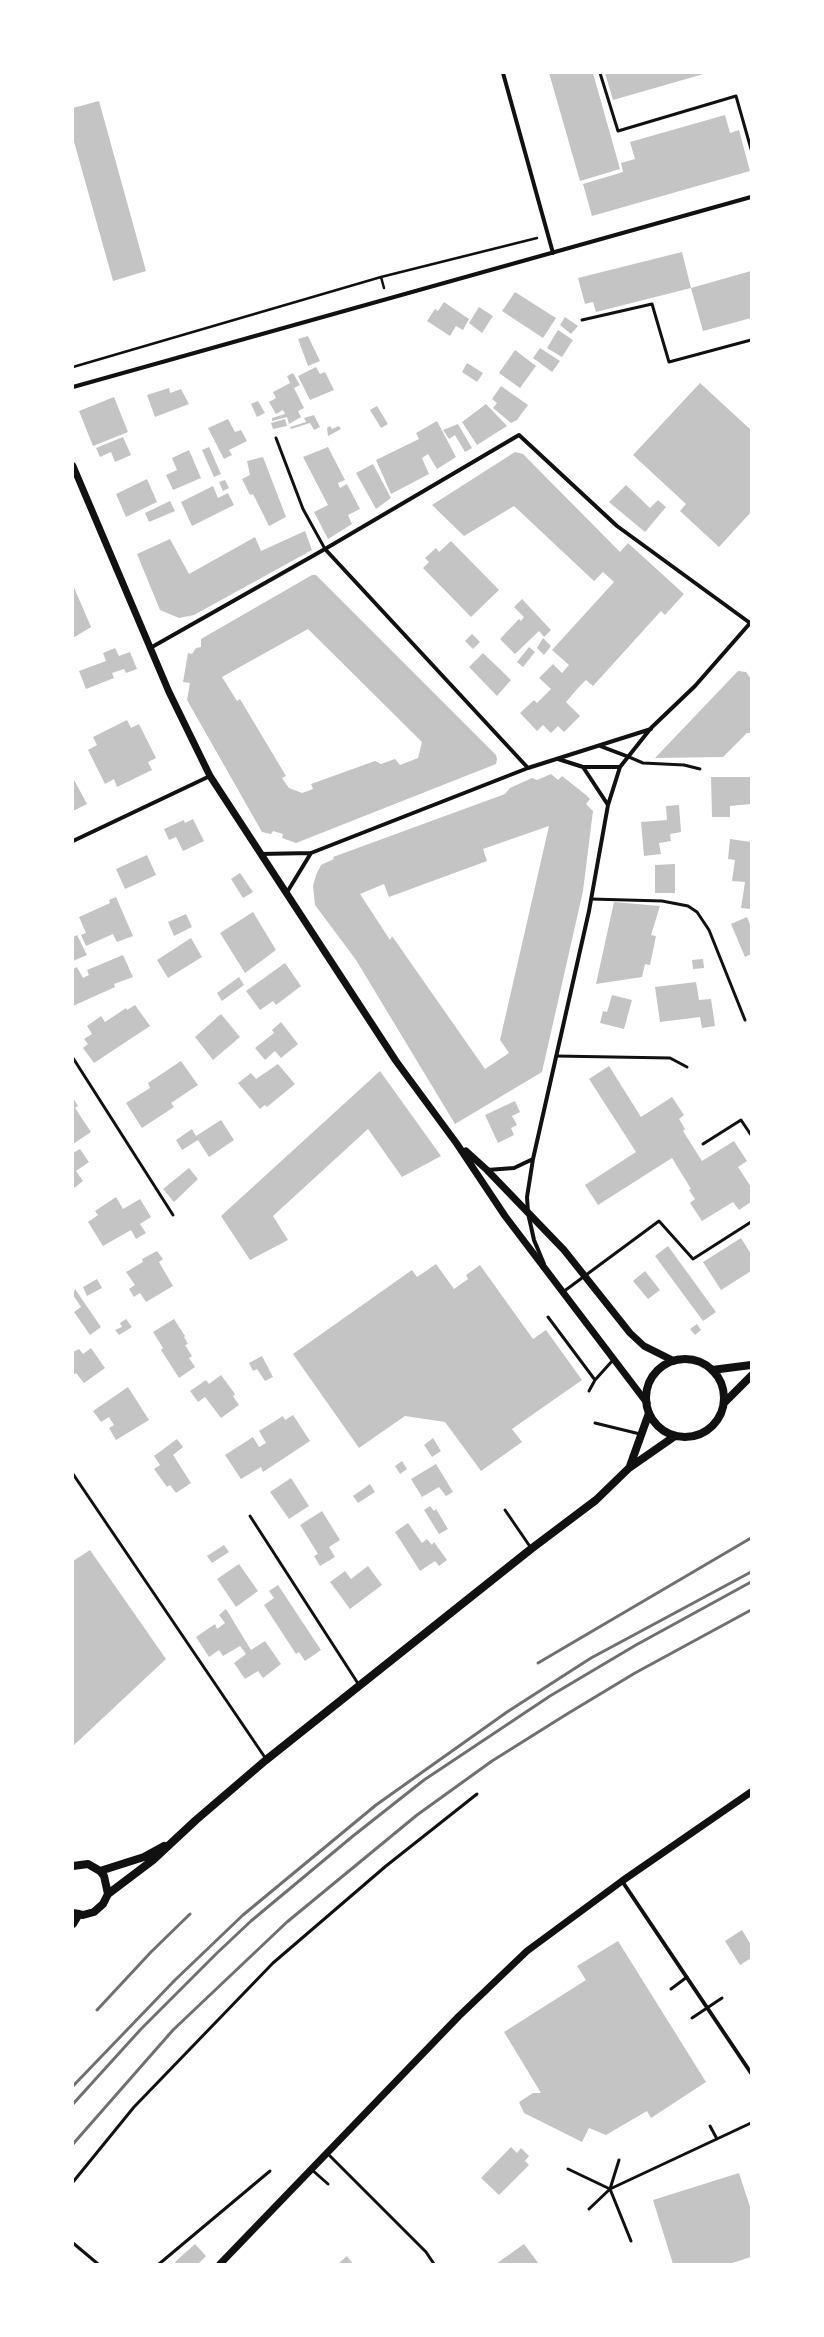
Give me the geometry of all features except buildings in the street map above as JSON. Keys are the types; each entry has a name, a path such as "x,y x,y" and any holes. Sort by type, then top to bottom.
{"main road":[{"path":"687,1359 700,1362 712,1370 719,1379 723,1391 724,1403 720,1415 712,1426 695,1435 675,1436 664,1431 655,1423 649,1413 646,1403 647,1390 652,1377 662,1367 674,1361 687,1359"},
{"path":"712,1370 751,1365"},
{"path":"724,1403 751,1376"},
{"path":"628,1468 642,1435 649,1413"},
{"path":"73,1924 76,1914 94,1912 103,1904 108,1894 144,1868 170,1843 266,1760 531,1548 596,1500 628,1468 675,1436"},
{"path":"100,1871 144,1857 170,1843"},
{"path":"73,1866 88,1864 100,1871 104,1876 108,1894"}],"street":[{"path":"503,73 553,253"},
{"path":"73,387 751,197"},
{"path":"152,647 325,549 519,435 617,526 751,622 695,686 651,728 620,768 608,805 591,899 533,1159 527,1197 528,1213 534,1240 547,1270"},
{"path":"73,466 152,647 170,692 210,776 259,854 396,1061 458,1144 505,1216 646,1403"},
{"path":"325,549 528,768"},
{"path":"259,854 311,852 528,768 600,746 651,728"},
{"path":"600,746 629,757"},
{"path":"557,759 583,768 620,768"},
{"path":"583,768 608,805"},
{"path":"73,841 210,776"},
{"path":"286,894 311,852"},
{"path":"458,1144 487,1170 564,1250 630,1333 644,1346 674,1361"},
{"path":"487,1170 514,1168 533,1159"},
{"path":"220,2264 459,2016 527,1951 622,1881 751,1792"},
{"path":"622,1881 751,2073"}],"lane":[{"path":"600,73 618,131 736,96 751,149"},
{"path":"582,320 652,304 670,362 751,340"},
{"path":"276,438 303,509 325,549"},
{"path":"629,757 643,763 684,765 700,769"},
{"path":"591,899 662,901 688,906 697,912 709,930 745,1020"},
{"path":"556,1056 670,1058 687,1067"},
{"path":"73,1058 173,1215"},
{"path":"704,1144 741,1120 751,1135"},
{"path":"563,1292 659,1221 693,1259 751,1222"},
{"path":"548,1317 595,1380"},
{"path":"589,1391 595,1380 613,1360"},
{"path":"595,1422 642,1435"},
{"path":"73,1474 266,1760"},
{"path":"505,1510 531,1548"},
{"path":"250,1516 359,1685"},
{"path":"73,2182 134,2107 273,1963 386,1866 477,1794"},
{"path":"671,1989 687,1977"},
{"path":"692,2018 722,1998"},
{"path":"589,2209 610,2189 751,2123"},
{"path":"710,2126 717,2139"},
{"path":"327,2153 426,2252 434,2264"},
{"path":"619,2160 610,2189 631,2241"},
{"path":"311,2169 328,2184"},
{"path":"568,2169 610,2189"},
{"path":"159,2264 270,2171"},
{"path":"73,2243 98,2264"}],"path":[{"path":"73,366 381,276 548,235"}],"railway":[{"path":"538,1663 751,1538"},
{"path":"73,2086 175,1980 243,1915 376,1805 507,1712 591,1658 751,1572"},
{"path":"73,2104 141,2029 251,1921 353,1836 424,1780 550,1696 636,1645 751,1582"},
{"path":"73,2144 173,2030 287,1922 417,1815 492,1761 567,1714 635,1673 751,1610"},
{"path":"97,2010 151,1952 190,1914"}]}
